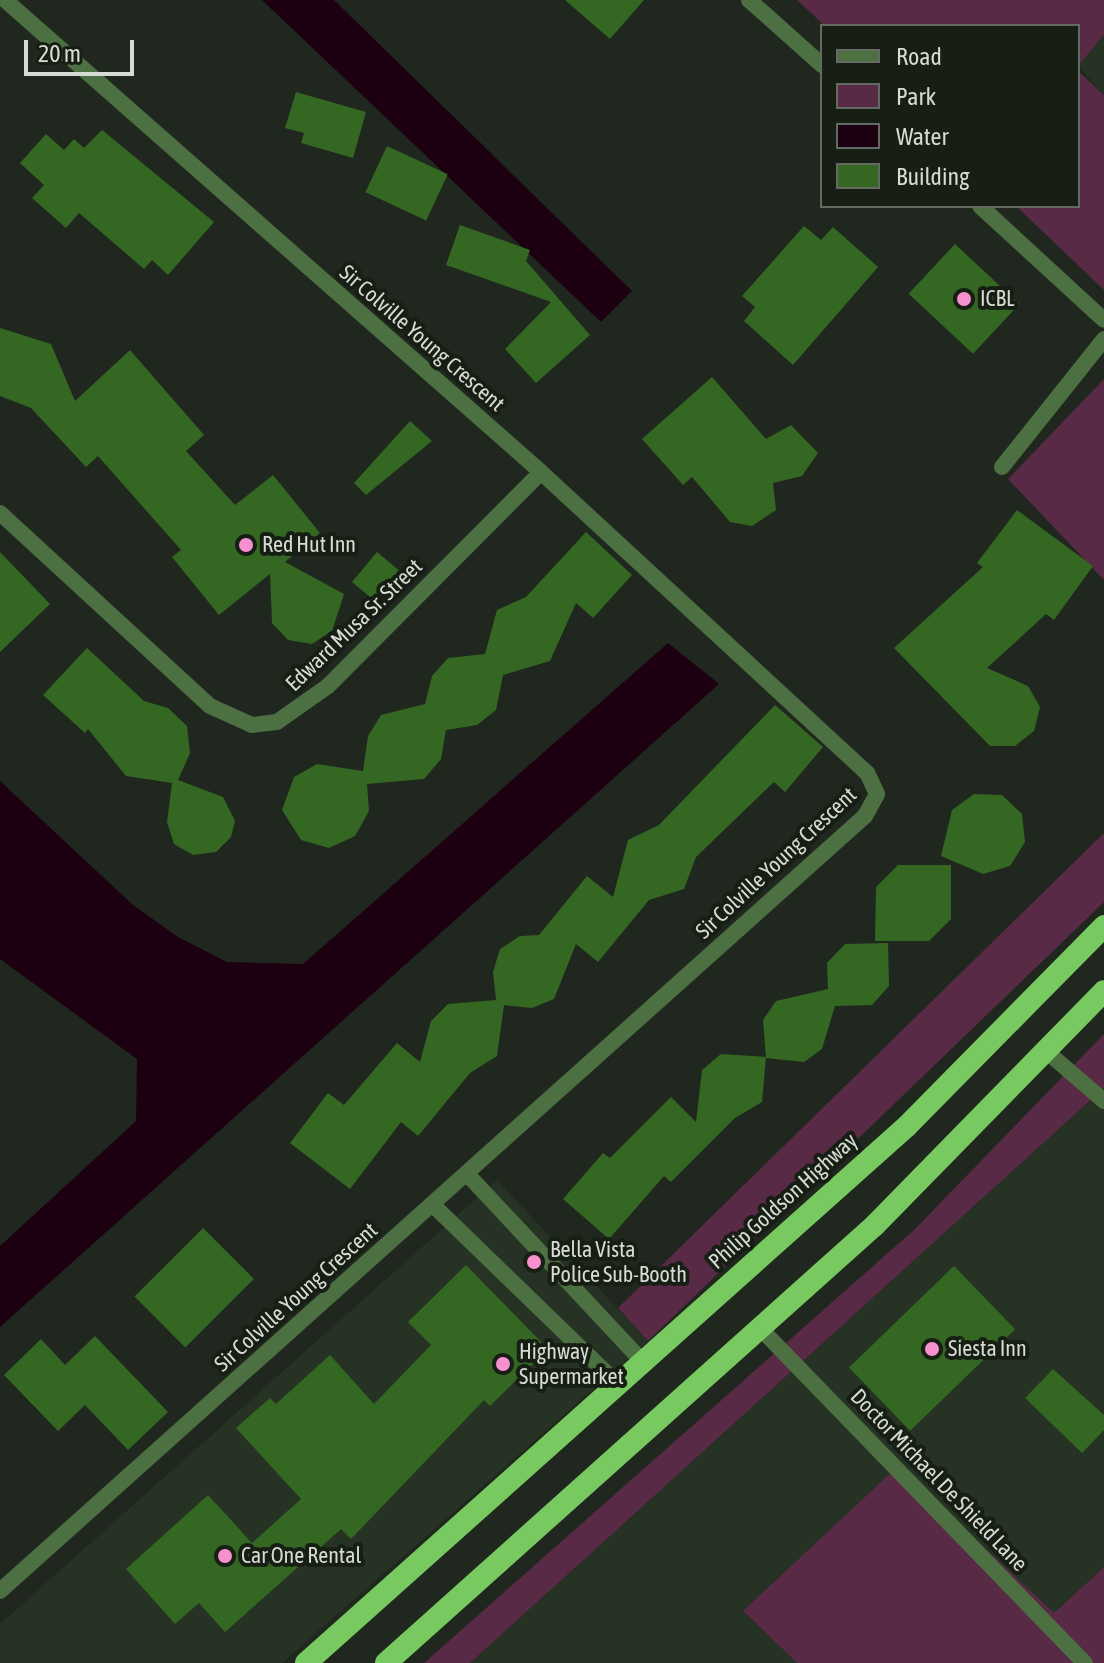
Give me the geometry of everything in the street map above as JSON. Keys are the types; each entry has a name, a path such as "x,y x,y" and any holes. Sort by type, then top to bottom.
{"highway":[{"name":"Philip Goldson Highway","path":"306,1663 907,1126 1104,926"},
{"path":"386,1663 875,1225 1104,991"}],"street":[{"name":"Sir Colville Young Crescent","path":"0,1591 468,1175 865,816 877,794 867,773 541,472 5,0"},
{"path":"749,0 820,63"},
{"path":"982,208 1104,320"},
{"path":"1002,467 1104,339"},
{"name":"Edward Musa Sr. Street","path":"0,513 210,706 252,725 277,722 328,686 541,472"},
{"path":"1046,1051 1104,1101"},
{"path":"468,1175 642,1361"},
{"path":"433,1205 618,1384"},
{"name":"Doctor Michael De Shield Lane","path":"760,1328 1085,1663"}],"shaded area":[{"path":"1104,35 1104,95 1080,68 1080,64"},
{"path":"1104,1088 1104,1567 1054,1613 898,1466 743,1612 797,1663 470,1663"},
{"path":"497,1180 648,1341 282,1663 0,1663 0,1624"}],"green space":[{"path":"797,0 1104,0 1104,35 1080,64 1080,24 823,24"},
{"path":"1080,73 1104,95 1104,290 1018,208 1080,208"},
{"path":"1104,379 1104,580 1008,479"},
{"path":"1104,833 1104,902 648,1341 618,1308"},
{"path":"1104,1034 1104,1088 470,1663 424,1663 915,1229"},
{"path":"898,1466 1054,1613 1104,1567 1104,1663 797,1663 743,1611"}],"water":[{"path":"262,0 334,0 632,291 601,322"},
{"path":"668,643 719,684 0,1327 0,1246 136,1121 137,1059 0,959 0,781 133,905 178,937 227,962 303,964"}],"building":[{"path":"565,0 644,0 610,39"},
{"path":"296,92 366,112 353,158 301,143 304,133 285,128"},
{"path":"102,130 214,222 168,275 152,260 144,269 79,213 66,228 32,198 44,185 20,163 46,134 64,150 74,139 84,148"},
{"path":"387,146 448,174 426,221 365,192"},
{"path":"460,225 530,250 526,261 590,335 536,383 505,349 551,302 446,265"},
{"path":"804,226 821,240 833,227 878,267 793,365 744,321 755,307 742,296"},
{"name":"ICBL","path":"955,244 1019,304 973,354 909,294"},
{"path":"0,328 51,344 75,401 130,350 204,435 186,451 235,505 273,475 320,533 285,562 344,594 332,631 312,644 288,640 272,623 270,574 219,615 172,557 181,550 98,456 86,467 31,408 0,396"},
{"path":"712,377 766,439 791,425 818,453 802,476 773,483 776,510 752,526 730,522 692,477 683,485 642,439"},
{"path":"410,421 432,441 366,495 354,483"},
{"path":"1017,510 1093,566 1054,620 1046,614 987,668 1028,686 1040,707 1034,731 1015,746 990,746 894,648 983,567 977,563"},
{"path":"586,532 632,575 593,618 576,603 550,661 503,675 496,710 477,725 446,730 441,759 424,779 367,784 369,811 355,836 329,848 301,840 282,810 294,777 317,764 363,771 368,736 381,715 425,704 432,676 448,658 485,654 497,610 526,597"},
{"path":"0,552 50,604 0,652"},
{"path":"377,552 400,571 375,601 352,582"},
{"path":"87,648 144,701 168,708 187,726 190,753 178,780 223,797 235,821 231,837 216,852 193,855 174,844 167,822 172,783 126,776 88,729 85,733 43,695"},
{"path":"775,705 823,747 785,792 774,782 696,857 684,889 649,900 598,962 576,944 554,999 532,1008 504,1005 497,1056 470,1073 418,1136 401,1122 350,1189 290,1143 328,1093 344,1105 397,1043 420,1062 431,1021 448,1004 496,1000 493,972 500,949 520,936 539,935 587,876 613,897 628,840 659,825"},
{"path":"974,794 1002,795 1022,814 1025,842 1010,866 983,874 941,856 952,810"},
{"path":"898,865 951,865 951,919 929,941 875,941 876,887"},
{"path":"888,943 889,986 872,1005 835,1006 822,1049 804,1062 766,1058 763,1020 776,1001 828,989 827,963 845,944"},
{"path":"721,1054 766,1057 762,1102 735,1118 671,1182 664,1176 609,1239 563,1199 603,1153 610,1158 671,1097 696,1122 702,1070"},
{"path":"203,1228 254,1279 185,1348 134,1297"},
{"path":"466,1265 548,1349 490,1406 484,1400 351,1539 341,1529 225,1632 199,1603 175,1624 126,1569 208,1495 252,1543 301,1499 236,1428 270,1398 276,1404 330,1355 374,1404 431,1345 408,1322"},
{"name":"Siesta Inn","path":"954,1266 1015,1329 910,1431 849,1367"},
{"path":"95,1336 168,1412 128,1450 85,1405 58,1431 4,1375 41,1339 65,1365"},
{"path":"1053,1369 1104,1415 1104,1430 1082,1453 1025,1398"}],"place":[{"name":"ICBL","path":"964,299"},
{"name":"Red Hut Inn","path":"246,545"},
{"name":"Bella Vista Police Sub-Booth","path":"534,1262"},
{"name":"Siesta Inn","path":"932,1349"},
{"name":"Highway Supermarket","path":"503,1364"},
{"name":"Car One Rental","path":"225,1556"}]}
